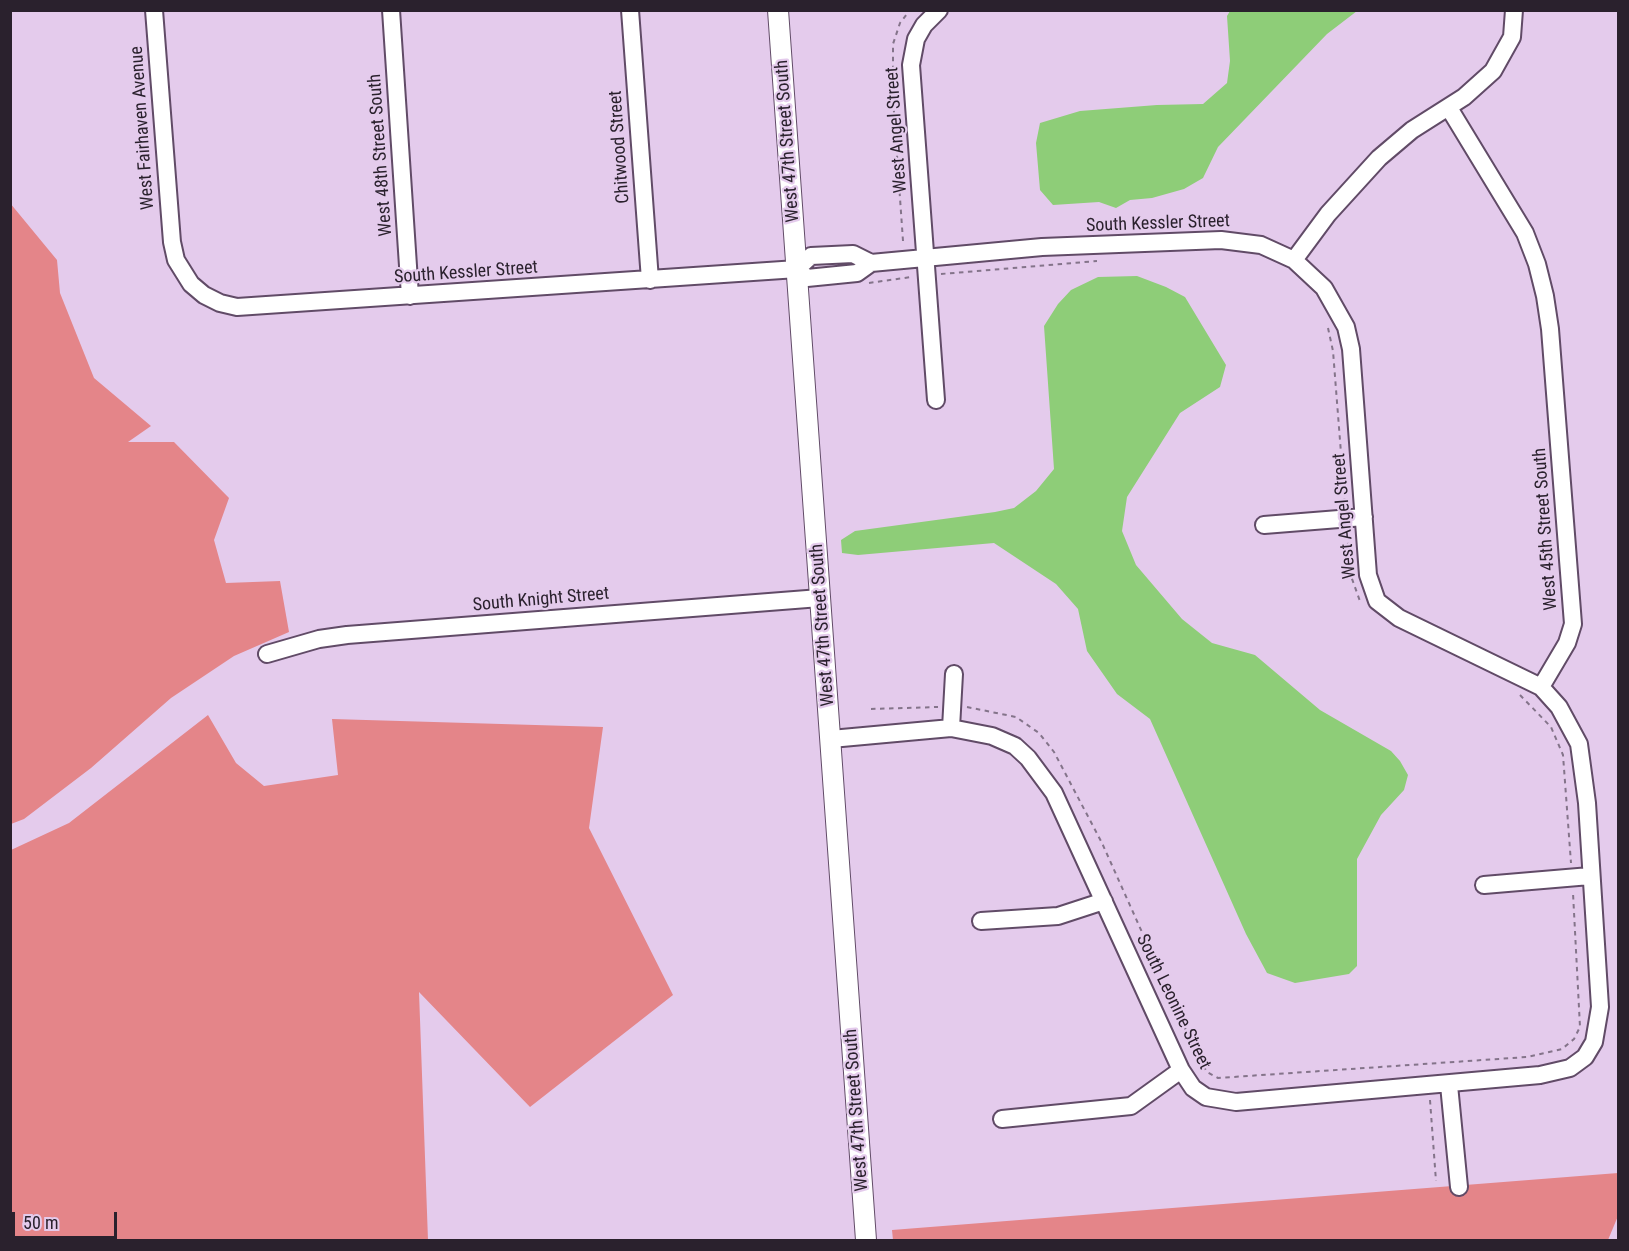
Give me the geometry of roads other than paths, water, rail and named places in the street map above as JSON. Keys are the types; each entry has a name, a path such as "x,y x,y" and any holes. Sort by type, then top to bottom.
{"street":[{"name":"West Fairhaven Avenue","path":"154,10 171,242"},
{"name":"West 48th Street South","path":"391,10 410,296"},
{"name":"Chitwood Street","path":"630,10 650,280"},
{"name":"West 47th Street South","path":"778,10 866,1240"},
{"name":"West Angel Street","path":"936,400 910,65 916,39 924,25 939,10"},
{"path":"1294,260 1328,214 1379,158 1412,130 1449,108 1493,71 1512,37 1514,10"},
{"name":"West 45th Street South","path":"1449,108 1525,233 1537,264 1545,297 1573,624 1567,643 1541,687"},
{"name":"South Kessler Street","path":"171,242 176,260 191,284 220,303 237,307 797,269 807,278 857,273 871,262 1042,247 1221,240 1261,245 1294,260"},
{"name":"West Angel Street","path":"1294,260 1324,288 1346,327 1350,349 1371,588 1386,610 1541,687"},
{"path":"1264,525 1364,517"},
{"name":"South Knight Street","path":"267,654 319,639 347,635 820,598"},
{"path":"951,728 954,674"},
{"path":"1484,885 1590,876 1584,766 1579,744 1559,707 1541,687"},
{"name":"South Leonine Street","path":"831,739 951,728 992,736 1014,746 1028,758 1054,793 1181,1070 1193,1088 1220,1101 1449,1085 1558,1072 1570,1068 1585,1056 1597,1030 1600,1007 1590,876"},
{"path":"981,921 1058,916 1104,901"},
{"path":"1002,1119 1131,1106 1181,1070"},
{"path":"1449,1085 1459,1187"}]}
